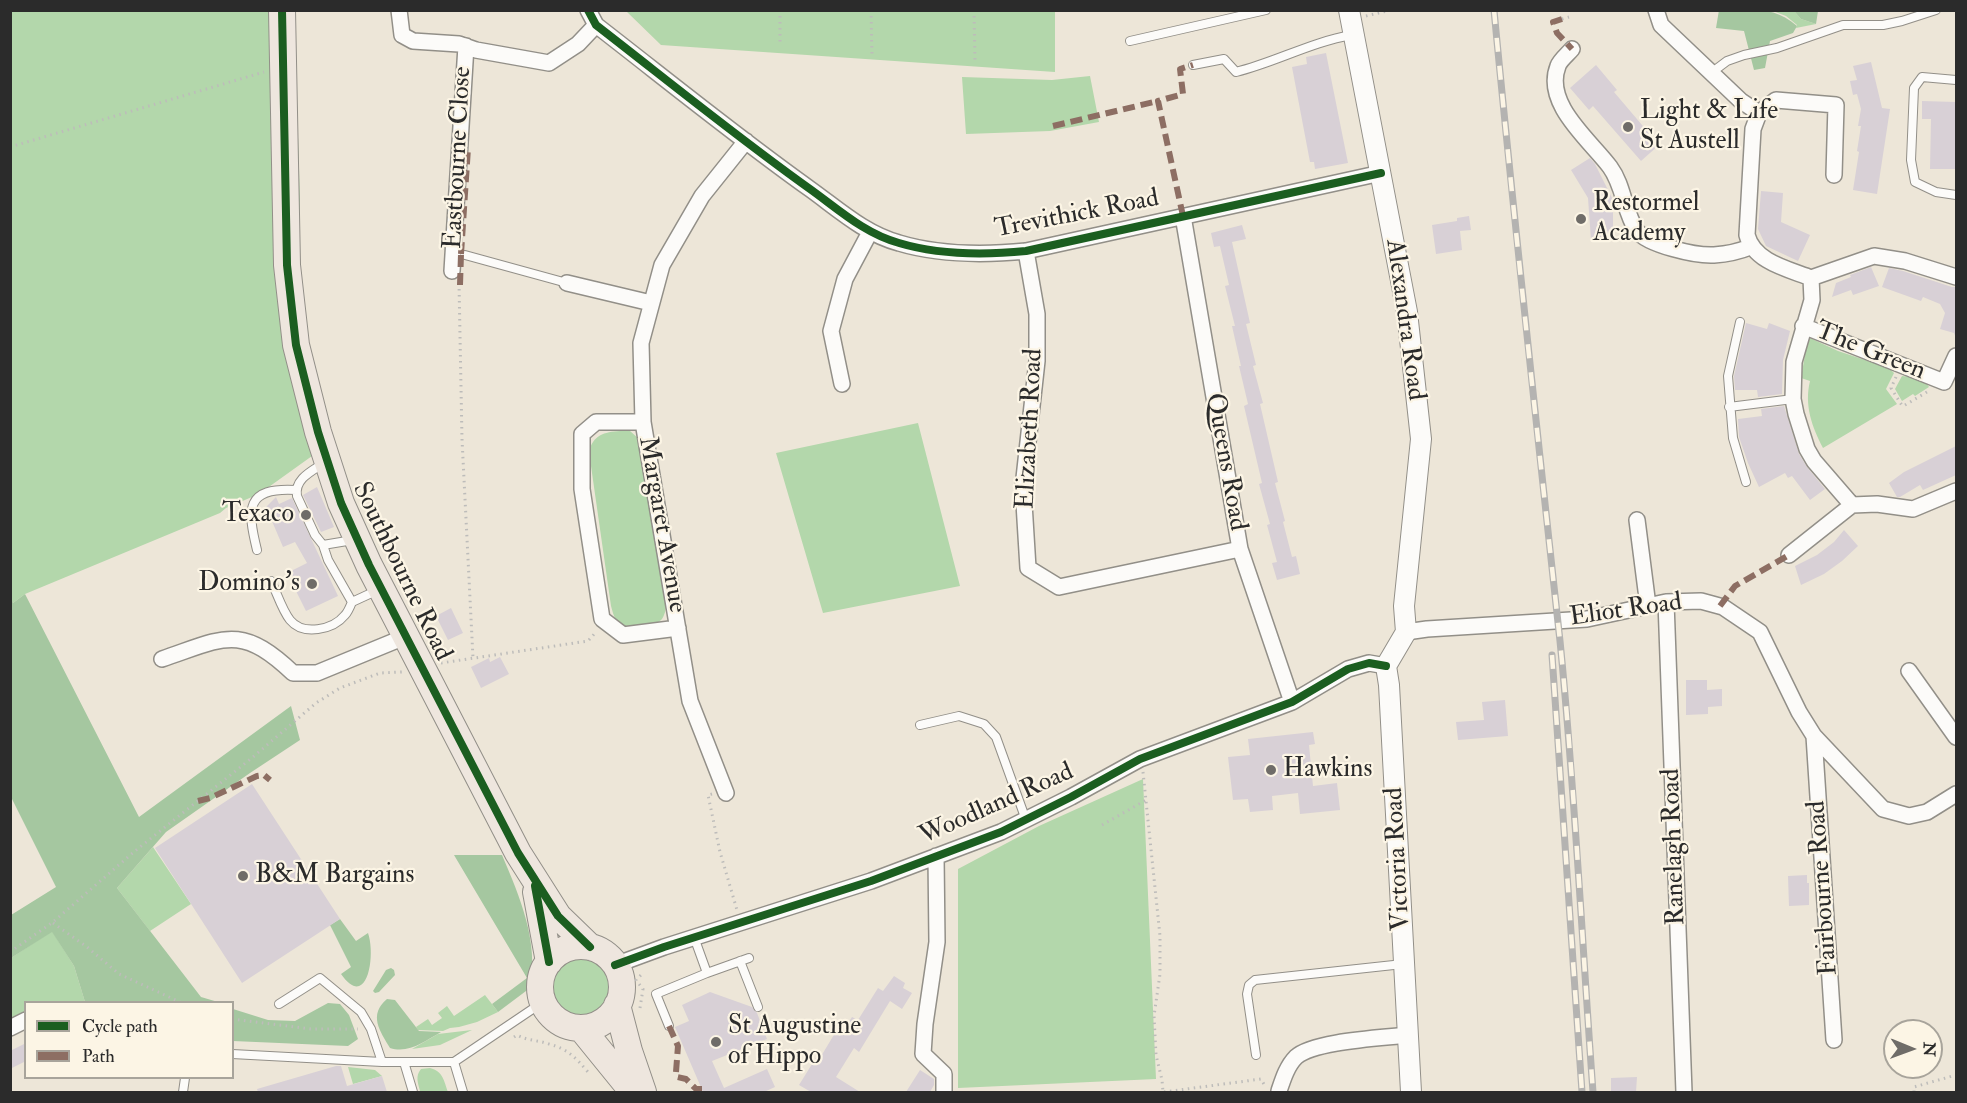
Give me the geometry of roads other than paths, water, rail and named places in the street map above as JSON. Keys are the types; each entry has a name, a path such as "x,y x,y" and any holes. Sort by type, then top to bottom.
{"highway":[{"name":"Southbourne Road","path":"282,10 281,57 287,265 296,345 327,461 341,503 357,539 533,880 558,916 590,947"},
{"name":"Southbourne Road","path":"533,880 549,962"},
{"path":"628,1008 613,1013 600,1023 581,1028 571,1027 558,1021 543,1002 541,982 545,969 549,962 562,951 575,946 590,947 602,952 615,965 628,1008 629,1051 644,1092"},
{"path":"581,1028 633,1092"}],"street":[{"path":"399,10 402,35 413,40 466,46 476,50 549,63 578,44 596,24 588,10"},
{"path":"1656,10 1661,25 1741,101 1759,113"},
{"name":"Alexandra Road","path":"1351,21 1407,312 1421,439 1404,606 1406,632"},
{"name":"Trevithick Road","path":"596,24 746,141 870,232 922,249 997,254 1026,250 1381,173"},
{"name":"Eastbourne Close","path":"452,271 466,46"},
{"path":"1572,49 1558,64 1554,81 1562,106 1581,134 1611,168 1638,231 1649,240 1684,252 1712,255 1738,252 1750,247"},
{"path":"1834,175 1836,105 1776,100 1759,113 1753,129 1746,235 1750,247 1768,261 1811,278 1874,256 1905,261 1956,277"},
{"name":"Margaret Avenue","path":"726,793 690,701 643,422 641,343 663,266 702,196 746,141"},
{"name":"Queens Road","path":"1183,216 1240,549 1293,702"},
{"path":"842,384 831,331 845,279 870,232"},
{"name":"Elizabeth Road","path":"1026,250 1036,314 1037,361 1023,487 1028,568 1059,587 1240,549"},
{"path":"1811,278 1812,300 1794,362 1793,399 1807,449 1814,461 1852,505"},
{"path":"567,283 651,303"},
{"name":"The Green","path":"1803,326 1944,382 1956,356"},
{"name":"Margaret Avenue","path":"643,422 596,422 582,434 582,489 602,619 623,635 678,628"},
{"path":"1789,555 1852,505 1877,504 1913,509 1956,491"},
{"path":"1637,519 1648,606"},
{"name":"Eliot Road","path":"1406,632 1587,619 1666,602 1701,601 1723,607 1760,632 1799,712 1814,736 1883,809 1909,816 1927,812 1955,797"},
{"name":"Ranelagh Road","path":"1666,602 1684,1092"},
{"path":"1386,666 1406,632"},
{"path":"162,659 224,639 236,639 249,641 293,673 317,673 407,636"},
{"name":"Woodland Road","path":"615,965 694,937 871,881 936,856 1026,820 1140,759 1293,702 1348,669 1370,663 1386,666"},
{"name":"Victoria Road","path":"1386,666 1390,697 1411,1092"},
{"path":"1909,671 1956,737"},
{"name":"Fairbourne Road","path":"1814,736 1834,1040"},
{"path":"936,856 937,942 923,1054 944,1074 944,1092"},
{"path":"10,1028 24,1021"},
{"path":"1275,1090 1292,1062 1312,1048 1407,1035"}],"lane":[{"path":"1130,41 1266,10"},
{"path":"1711,73 1728,61 1744,55 1778,48 1843,25 1883,25 1936,10"},
{"path":"1193,65 1224,59 1236,72 1258,67 1332,38 1351,21"},
{"path":"1956,80 1922,77 1914,88 1911,160 1915,183 1936,192 1956,195"},
{"path":"465,255 567,283"},
{"path":"1740,322 1728,376 1729,407 1733,438 1746,482"},
{"path":"1729,407 1793,399"},
{"path":"296,490 303,477 327,461"},
{"path":"257,550 250,511 255,501 268,490 296,490"},
{"path":"296,490 315,535 323,545 328,560 352,602"},
{"path":"323,545 357,539"},
{"path":"271,581 290,621 305,629 323,628 336,624 346,614 352,602 382,588"},
{"path":"920,725 958,716 984,724 996,736 1026,820"},
{"path":"694,937 707,973"},
{"path":"669,1026 656,994 749,958"},
{"path":"741,961 758,1007"},
{"path":"1256,1055 1247,994 1249,986 1255,981 1405,964"},
{"path":"279,1004 320,978 361,1012 371,1029 382,1062"},
{"path":"234,1054 382,1062 454,1062 543,1002"},
{"path":"404,1062 413,1092"},
{"path":"454,1062 464,1092"}],"railway":[{"path":"1494,10 1560,641 1593,1092"},
{"path":"1552,655 1582,1092"}],"place":[{"name":"Light & Life St Austell","path":"1628,127"},
{"name":"Restormel Academy","path":"1581,219"},
{"name":"Texaco","path":"306,515"},
{"name":"Domino's","path":"312,584"},
{"name":"Hawkins","path":"1271,770"},
{"name":"B&M Bargains","path":"243,876"},
{"name":"St Augustine of Hippo","path":"716,1042"}]}
